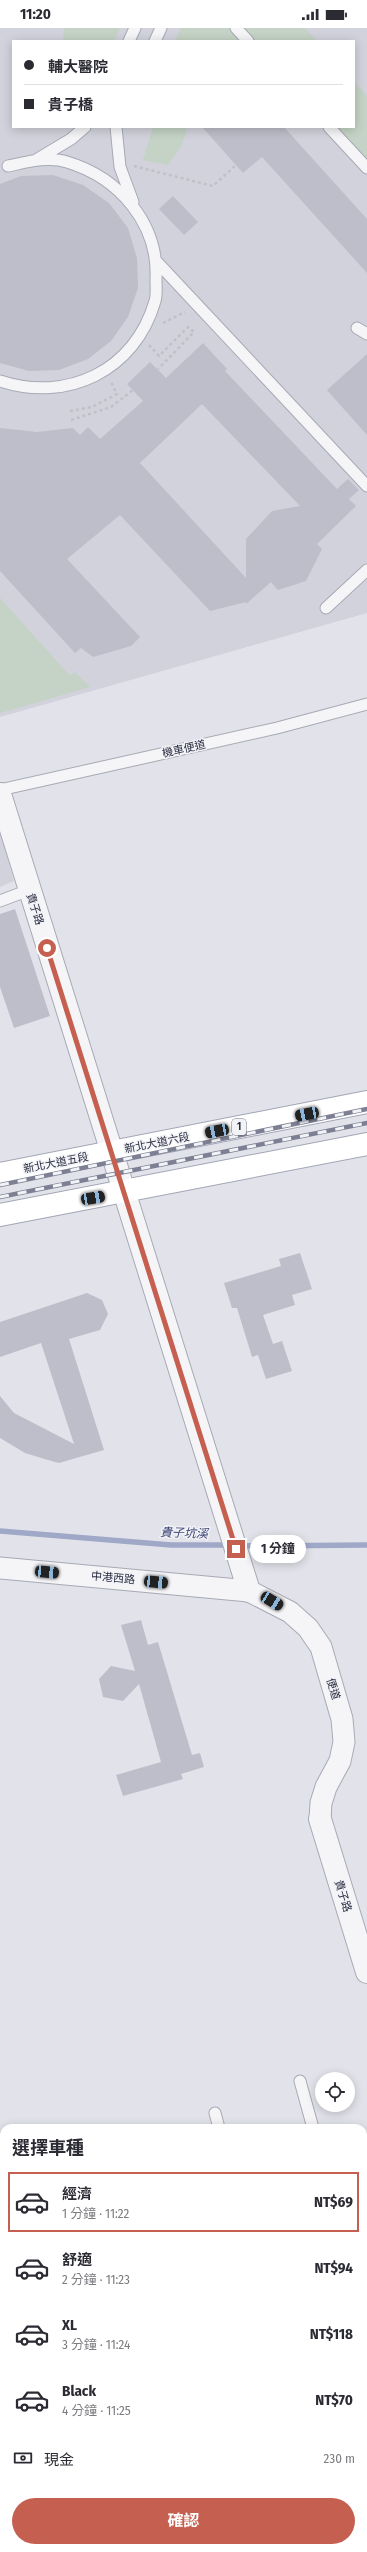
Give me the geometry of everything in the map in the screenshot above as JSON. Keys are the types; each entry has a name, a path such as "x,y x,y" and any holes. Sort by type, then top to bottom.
{"main road":[{"name":"新北大道六段","path":"112,1151 367,1102"},
{"path":"0,1215 367,1144"},
{"name":"新北大道五段","path":"0,1174 112,1151"}],"street":[{"name":"貴子路","path":"0,794 249,1591"},
{"name":"中港西路","path":"0,1568 249,1591"},
{"name":"便道","path":"249,1591 290,1612 308,1628 323,1654 342,1719 344,1742 340,1761 326,1787 321,1803 320,1820"},
{"name":"貴子路","path":"320,1820 367,1972"}],"lane":[{"path":"129,40 135,28"},
{"path":"156,40 161,28"},
{"path":"236,28 247,40"},
{"path":"38,160 71,139 84,128"},
{"path":"0,381 42,390 80,383 114,365 140,336 156,301 157,262 148,233 133,204 120,167 114,128"},
{"path":"330,128 367,168"},
{"path":"0,169 38,160 66,162 104,178 133,204"},
{"path":"157,262 286,391 367,486"},
{"path":"326,608 367,570"},
{"name":"機車便道","path":"0,790 277,728 367,704"},
{"path":"0,900 29,890"},
{"path":"300,2081 312,2124"},
{"path":"215,2113 218,2124"}],"path":[{"path":"130,165 213,186 236,165"},
{"path":"162,318 160,324 186,311"},
{"path":"140,336 160,356 188,326 194,332 158,369"},
{"path":"144,351 152,340"},
{"path":"70,412 92,407 117,394 105,370"},
{"path":"105,385 116,377"},
{"path":"71,420 111,407 133,390"}],"shaded area":[{"path":"0,28 367,28 367,613 0,717"},
{"path":"0,832 14,881 0,887"}],"green space":[{"path":"64,28 120,28 114,40 63,40"},
{"path":"181,28 229,28 240,40 175,40"},
{"path":"243,28 305,28 316,40 254,40"},
{"path":"355,83 367,96 367,161 337,128 355,128"},
{"path":"153,128 187,128 177,152 168,165 143,160"},
{"path":"0,598 70,676 75,672 90,687 0,713"}],"building":[{"path":"203,128 285,128 367,219 367,273 262,157 243,173"},
{"path":"53,175 83,185 109,203 128,228 137,258 138,288 128,317 111,341 88,359 59,370 29,371 0,363 0,184 21,176"},
{"path":"173,196 198,222 184,235 159,209"},
{"path":"203,343 227,369 225,371 337,489 348,479 359,490 349,499 356,506 317,544 322,549 306,581 278,590 271,582 246,604 246,602 210,611 120,515 67,559 140,637 131,646 93,657 81,648 75,653 0,571 0,428 37,432 73,428 80,435 88,427 100,439 143,401 127,384 150,362 166,378","holes":["202,404 300,506 272,511 246,539 246,578 140,463"]},
{"path":"367,354 367,435 327,390"},
{"path":"15,909 50,1016 14,1028 0,987 0,914"},
{"path":"300,1253 312,1289 292,1295 295,1305 263,1315 273,1344 282,1341 292,1371 266,1379 258,1355 252,1357 237,1308 232,1308 224,1283 281,1266 279,1259"},
{"path":"87,1293 102,1300 108,1314 100,1330 69,1339 104,1450 59,1463 25,1453 0,1438 0,1396 14,1413 74,1444 41,1343 0,1357 0,1322"},
{"path":"141,1620 148,1645 158,1642 192,1755 200,1753 204,1767 181,1774 183,1779 123,1796 116,1775 161,1762 139,1684 123,1701 103,1697 99,1679 111,1666 135,1671 121,1625"}],"waterway":[{"name":"貴子坑溪","path":"0,1531 171,1545 231,1545"},
{"name":"貴子坑溪","path":"239,1546 367,1545"}],"railway":[{"path":"0,1185 367,1109"},
{"path":"0,1197 367,1123"}],"route":[{"path":"47,948 236,1549"}]}
